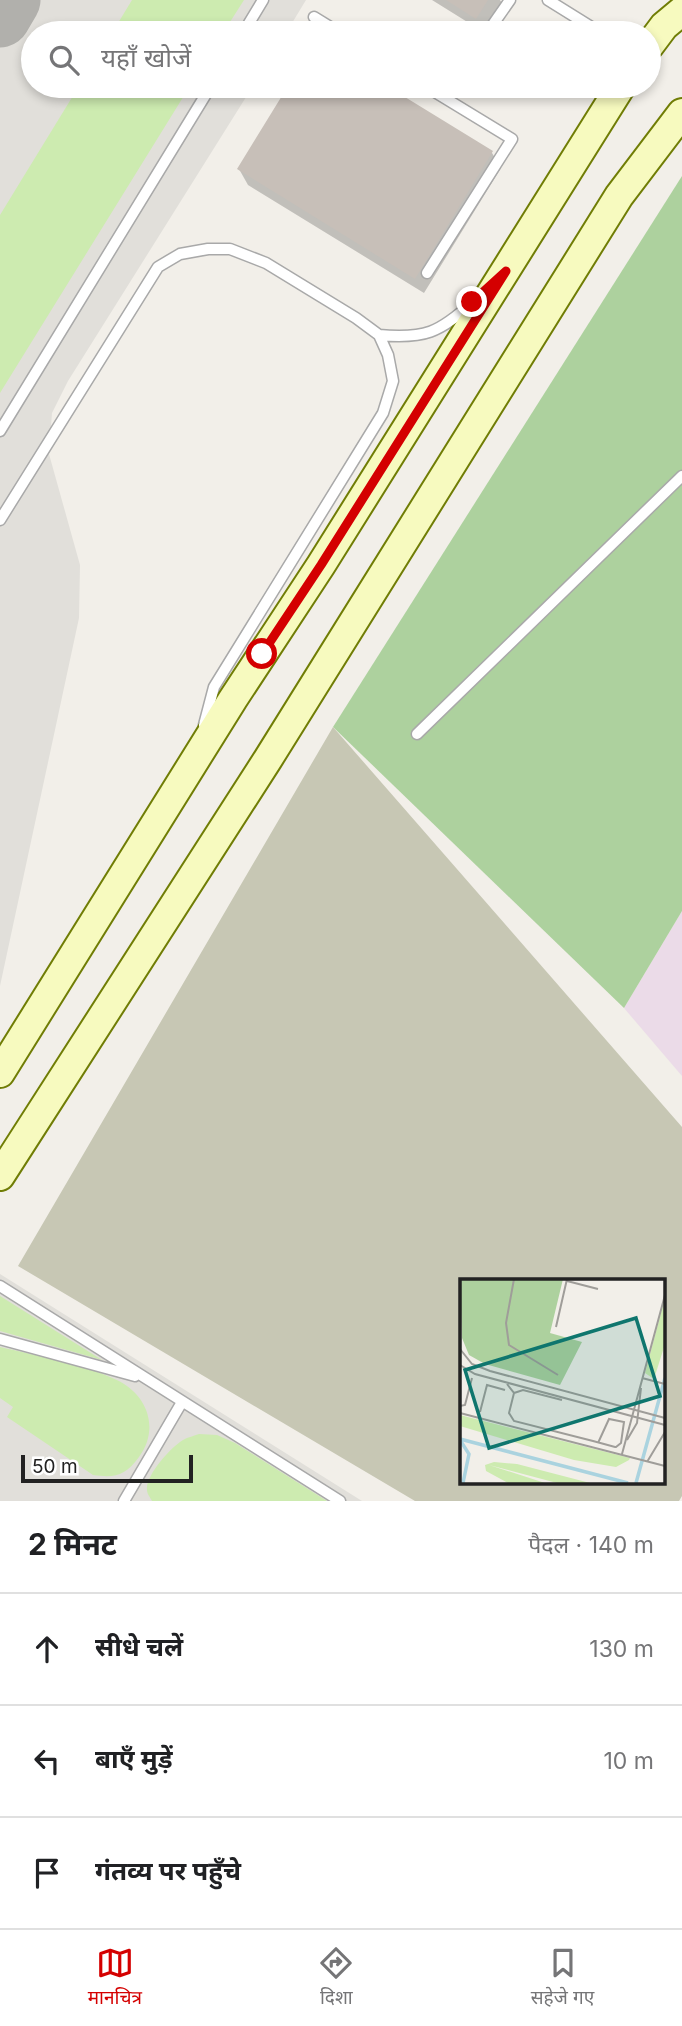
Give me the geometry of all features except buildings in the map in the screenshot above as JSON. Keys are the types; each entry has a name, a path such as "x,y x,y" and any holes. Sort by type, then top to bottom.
{"main road":[{"path":"661,30 682,11"},
{"path":"0,1073 614,98"},
{"path":"0,1176 268,760 619,197 682,113"}],"lane":[{"path":"250,21 263,0"},
{"path":"495,21 510,0"},
{"path":"548,0 582,21"},
{"path":"314,17 320,21"},
{"path":"0,431 204,98"},
{"path":"427,273 512,139 446,98"},
{"path":"0,520 158,267 180,254 230,248 266,263 379,335 388,355 393,381 383,413 215,687 194,761"},
{"path":"379,335 416,335 439,330 456,318 506,271"},
{"path":"417,734 682,476"},
{"path":"0,1286 340,1501"},
{"path":"0,1339 143,1378"},
{"path":"124,1501 182,1402"}],"shaded area":[{"path":"0,0 306,0 293,21 21,21 21,98 245,98 68,381 52,413 49,454 80,565 79,618 0,986"},
{"path":"333,727 682,1127 682,1496 679,1501 415,1501 18,1266"},
{"path":"682,911 682,1076 624,1008"},
{"path":"0,1274 362,1501 0,1501"}],"green space":[{"path":"132,0 244,0 231,21 119,21"},
{"path":"72,98 183,98 0,393 0,215"},
{"path":"682,176 682,911 624,1008 333,727"},
{"path":"0,1296 102,1360 0,1331"},
{"path":"0,1347 91,1370 129,1388 138,1396 148,1415 149,1436 139,1457 119,1474 93,1475 7,1417 13,1407 0,1398"},
{"path":"199,1434 217,1435 235,1443 327,1501 152,1501 147,1484 154,1470 178,1444"}],"taxiway":[{"path":"0,17 10,0"}],"route":[{"path":"262,654 506,271 472,302"}]}
